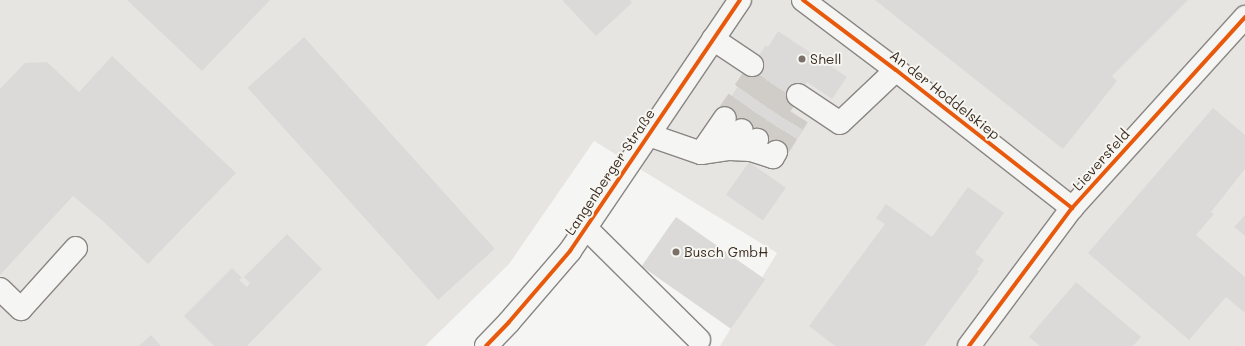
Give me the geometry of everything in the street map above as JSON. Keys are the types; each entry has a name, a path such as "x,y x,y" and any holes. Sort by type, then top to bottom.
{"street":[{"name":"Langenberger Straße","path":"486,346 509,322 570,251 740,0"},
{"name":"An der Hoddelskiep","path":"803,0 896,70 1072,208"},
{"name":"Lieversfeld","path":"969,346 1072,208 1245,17"},
{"path":"713,39 752,65"},
{"path":"801,104 840,123 896,70"},
{"path":"649,135 701,153 730,149 744,134"},
{"path":"701,153 744,134"},
{"path":"744,134 773,157 776,152"},
{"path":"586,228 699,340"},
{"path":"0,289 21,308 76,248"}],"shaded area":[{"path":"0,0 1245,0 1245,346 720,346 777,253 594,141 509,264 425,346 0,346"}],"building":[{"path":"127,0 270,0 202,71"},
{"path":"562,0 630,0 632,3 596,36"},
{"path":"875,0 1188,0 1112,76 1117,81 1063,149"},
{"path":"778,31 847,77 832,99 807,82 788,109 808,123 785,159 719,114 766,45 768,47"},
{"path":"304,37 495,249 438,300 248,88"},
{"path":"112,56 236,173 148,264 103,221 73,196 0,275 0,89 25,63 47,62 79,92"},
{"path":"1213,108 1245,135 1245,169 1211,212 1214,214 1196,235 1245,277 1245,313 1226,297 1189,340 1088,253"},
{"path":"749,162 786,188 763,221 726,195"},
{"path":"968,187 1004,213 975,253 984,260 977,270 979,271 924,346 835,346 809,326 885,224 876,218 886,204 932,237"},
{"path":"1245,215 1245,236 1234,227"},
{"path":"676,217 765,280 731,329 642,266"},
{"path":"287,234 322,269 247,346 214,346 184,316 232,268 242,278 239,280 247,287 250,283 244,277"},
{"path":"1076,282 1141,337 1133,346 1040,346 1029,337"},
{"path":"151,335 161,346 139,346"}],"tunnel":[{"path":"725,118 759,69"},
{"path":"742,130 776,81"},
{"path":"757,140 791,91"},
{"path":"776,152 798,116"}],"cycle path":[{"path":"486,346 509,322 570,251 740,0"},
{"path":"803,0 896,70 1072,208"},
{"path":"969,346 1072,208 1245,17"}],"place":[{"name":"Shell","path":"802,59"},
{"name":"Busch GmbH","path":"676,252"}]}
